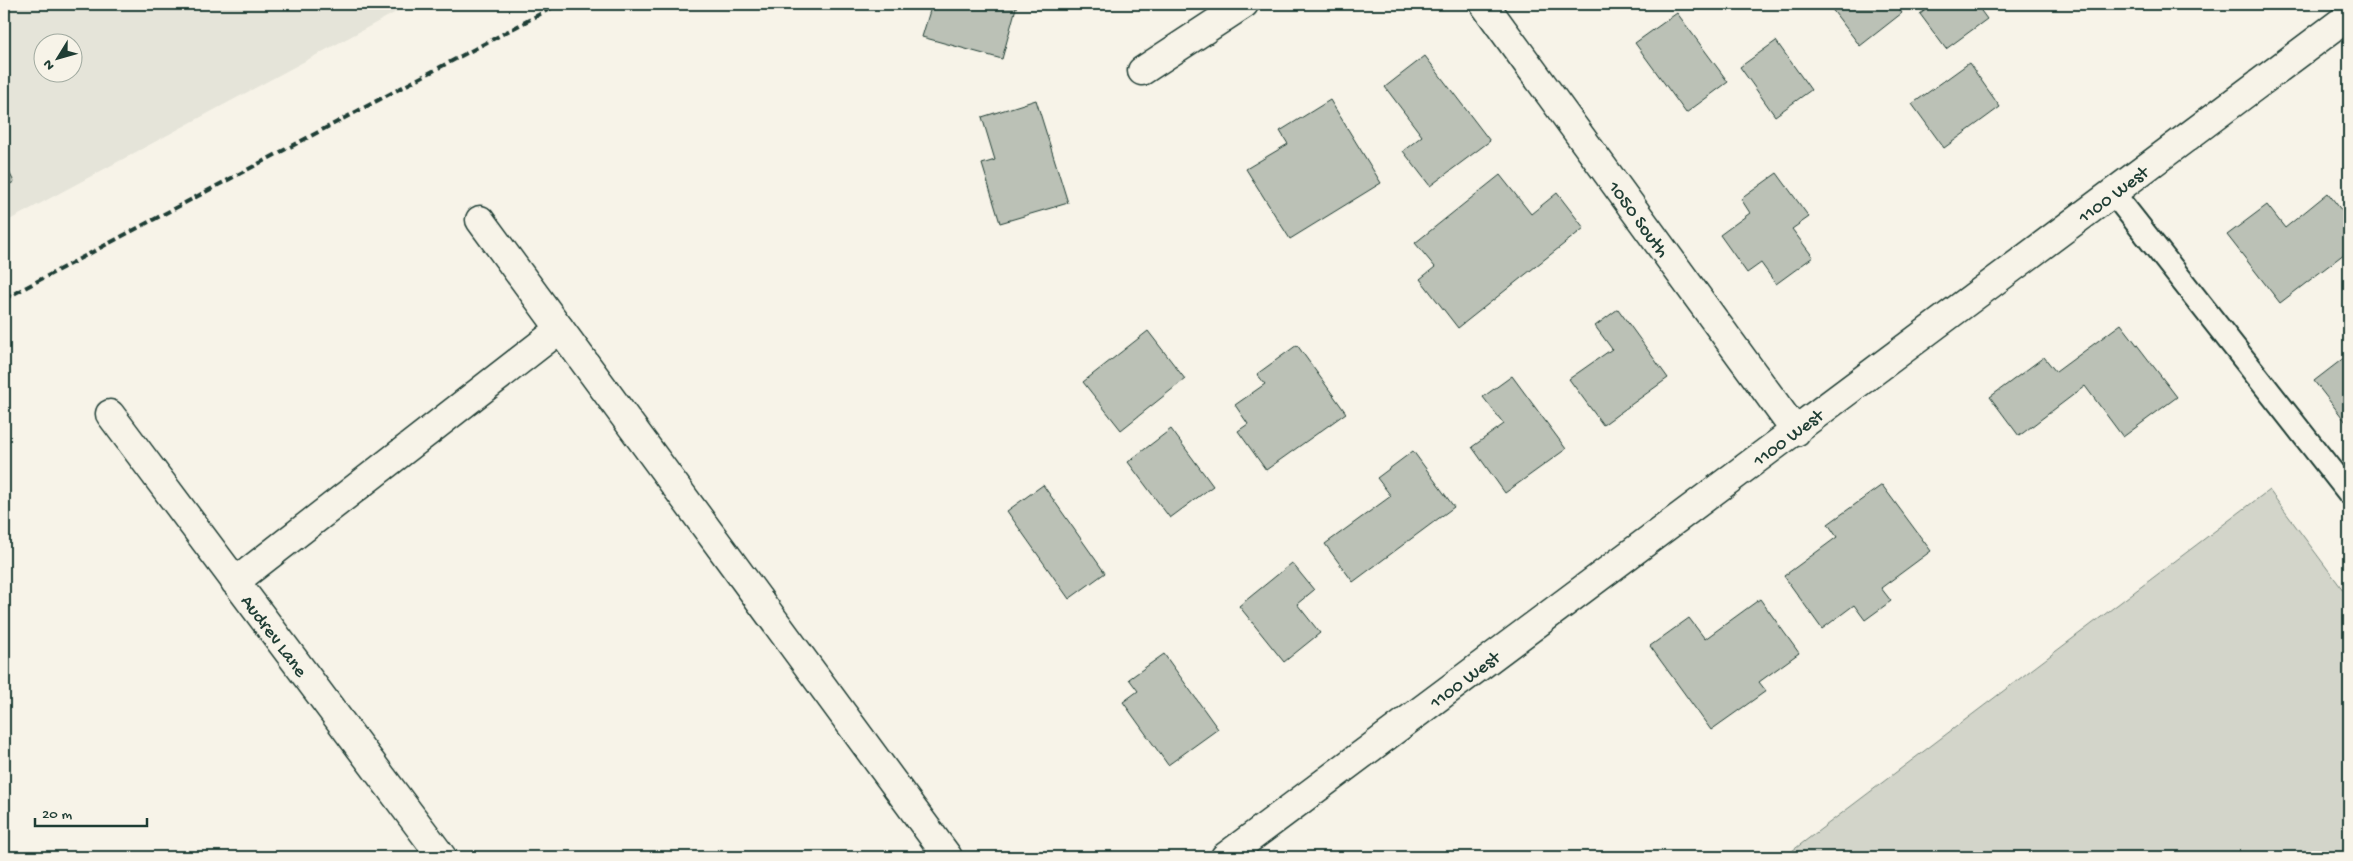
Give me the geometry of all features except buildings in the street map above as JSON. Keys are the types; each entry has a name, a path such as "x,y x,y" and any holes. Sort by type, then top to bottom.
{"street":[{"path":"1142,70 1244,4"},
{"name":"1050 South","path":"1484,4 1796,432"},
{"name":"1100 West","path":"1225,857 1796,432 2349,16"},
{"path":"480,220 948,857"},
{"path":"235,582 560,330"},
{"name":"Audrev Lane","path":"110,414 442,857"}],"lane":[{"path":"2114,194 2349,493"}],"shaded area":[{"path":"4,4 392,4 398,11 4,223"},
{"path":"2269,490 2349,598 2349,857 1784,857"}],"railway":[{"path":"4,299 559,4"}]}
